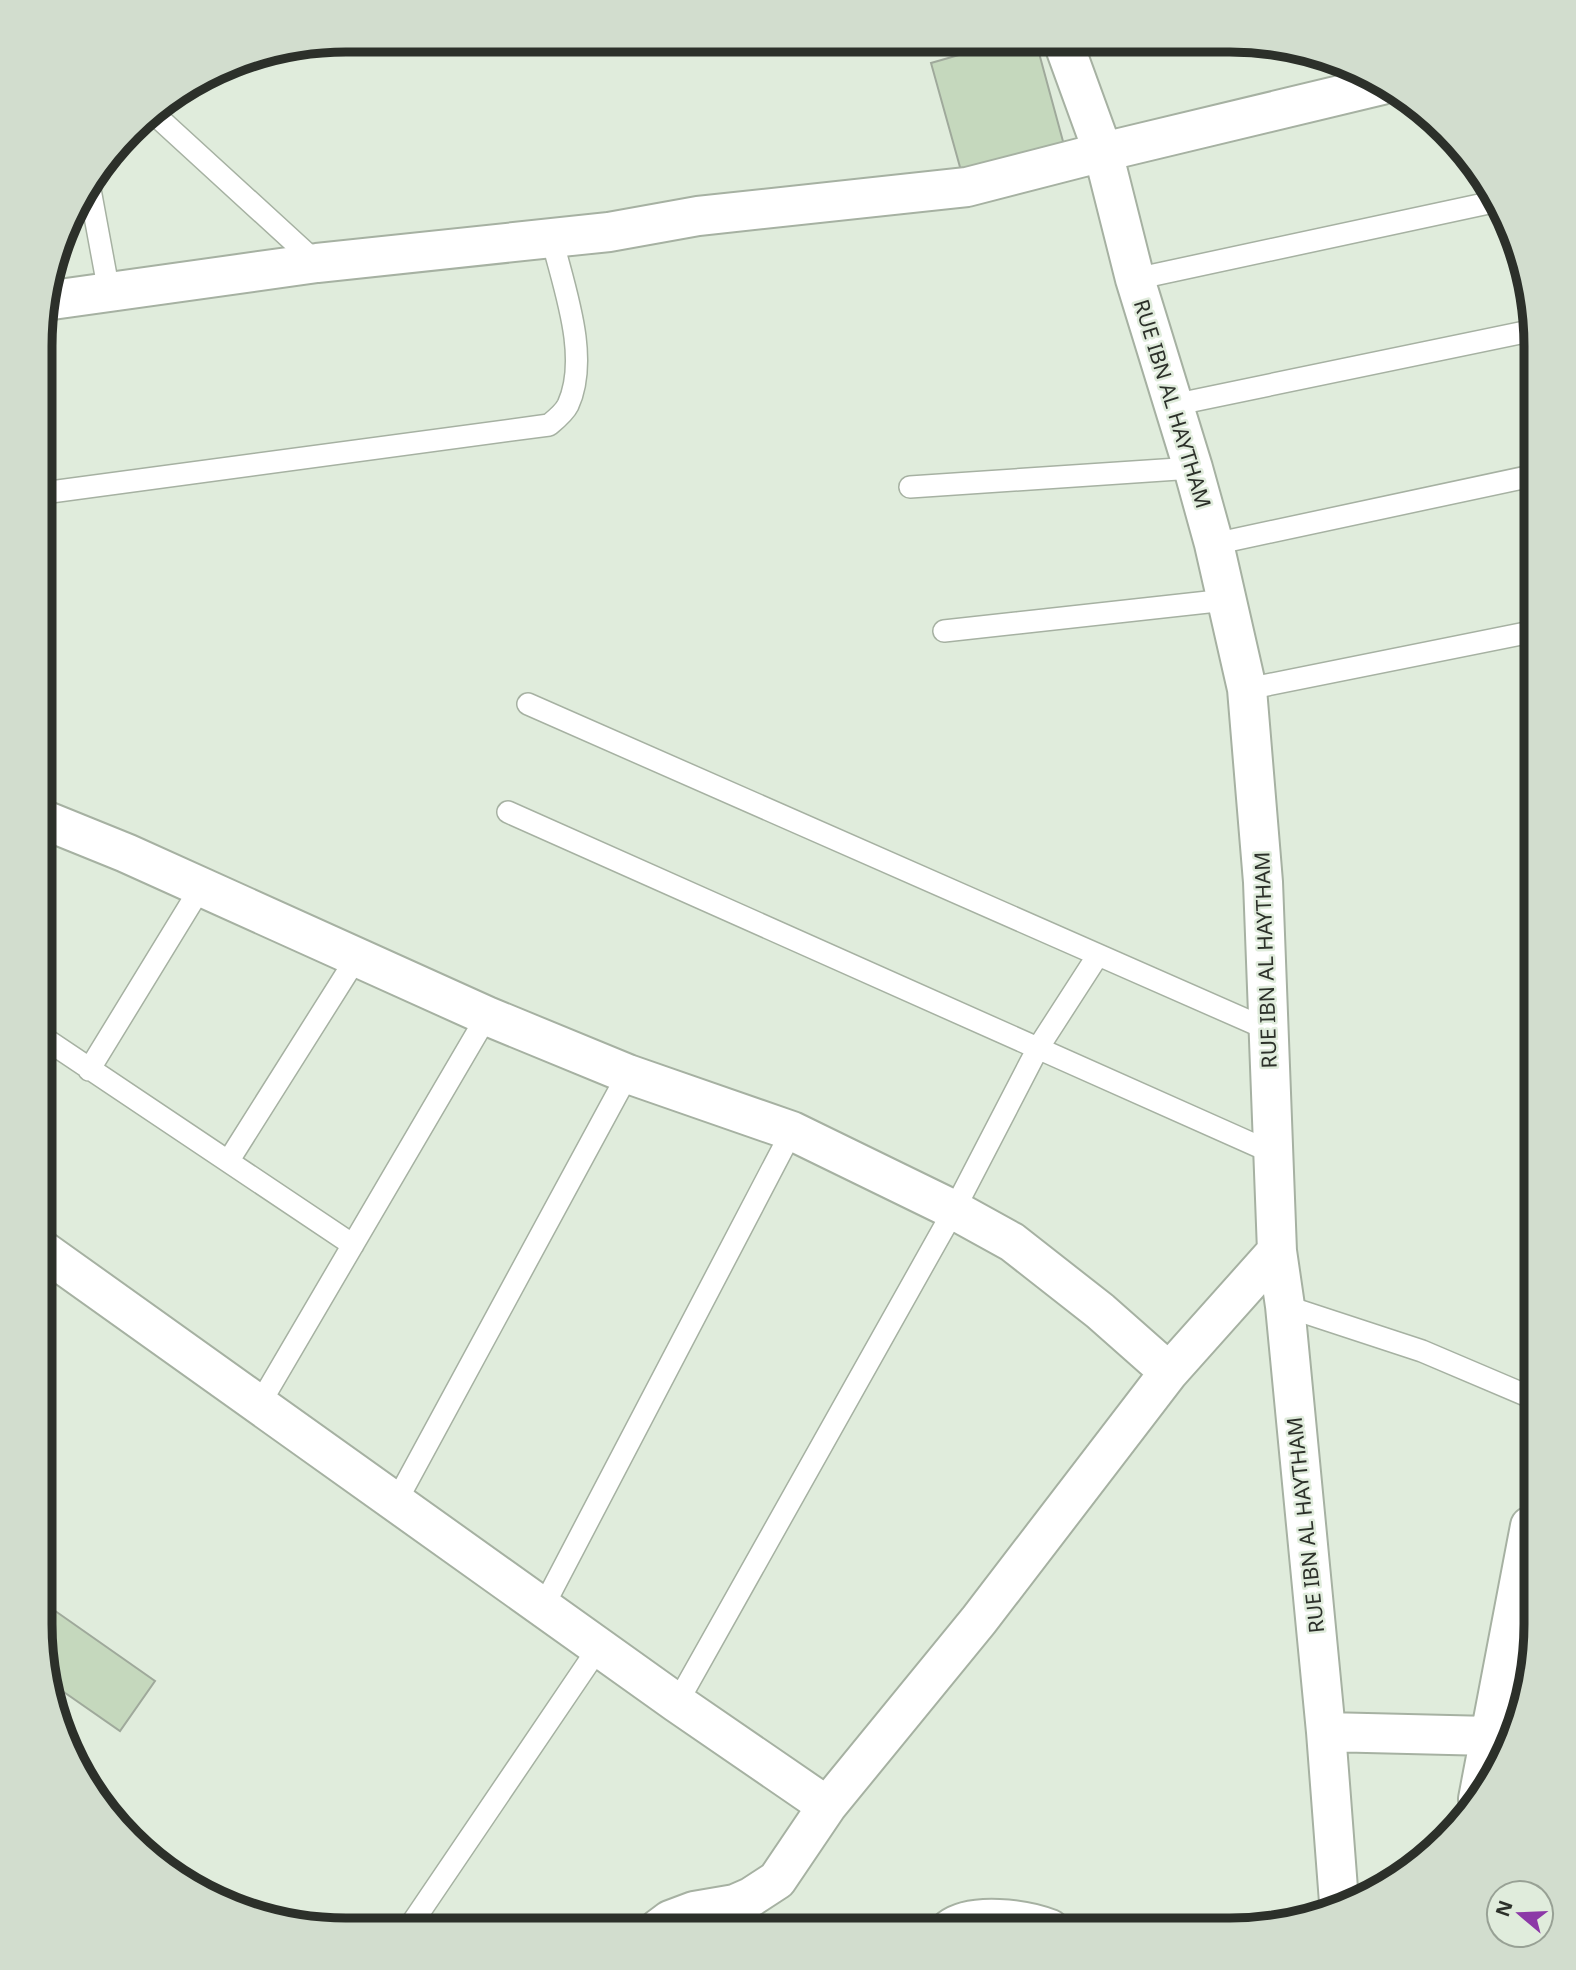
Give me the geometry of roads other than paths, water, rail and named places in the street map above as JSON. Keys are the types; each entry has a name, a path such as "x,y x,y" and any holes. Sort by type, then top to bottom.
{"street":[{"name":"RUE IBN AL HAYTHAM","path":"1067,52 1102,152 1135,279 1193,468 1214,544 1247,689 1264,882 1277,1251 1285,1306 1326,1732 1339,1896"},
{"path":"56,299 317,263 552,239 698,216 967,187 1369,88"},
{"path":"52,823 126,853 487,1016 628,1074 792,1131 954,1210 1012,1242 1100,1311 1169,1372"},
{"path":"675,1918 694,1911 735,1904 777,1880 827,1806 979,1620 1169,1372 1277,1251"},
{"path":"52,1257 677,1703 827,1806"},
{"path":"1326,1732 1500,1738 1524,1568"}],"lane":[{"path":"160,120 317,263"},
{"path":"92,200 109,292"},
{"path":"1135,279 1486,204"},
{"path":"52,492 549,425 567,407 576,373 574,329 552,239"},
{"path":"1173,405 1523,332"},
{"path":"909,487 1193,468"},
{"path":"1214,544 1524,478"},
{"path":"944,631 1226,600"},
{"path":"1247,689 1524,633"},
{"path":"528,704 1269,1030"},
{"path":"508,812 1273,1153"},
{"path":"89,1070 201,887"},
{"path":"677,1703 954,1210 1038,1048 1098,955"},
{"path":"229,1160 356,957"},
{"path":"259,1405 487,1016"},
{"path":"52,1044 353,1245"},
{"path":"396,1502 628,1074"},
{"path":"543,1608 792,1131"},
{"path":"1285,1306 1422,1351 1524,1394"},
{"path":"415,1918 599,1647"}]}
